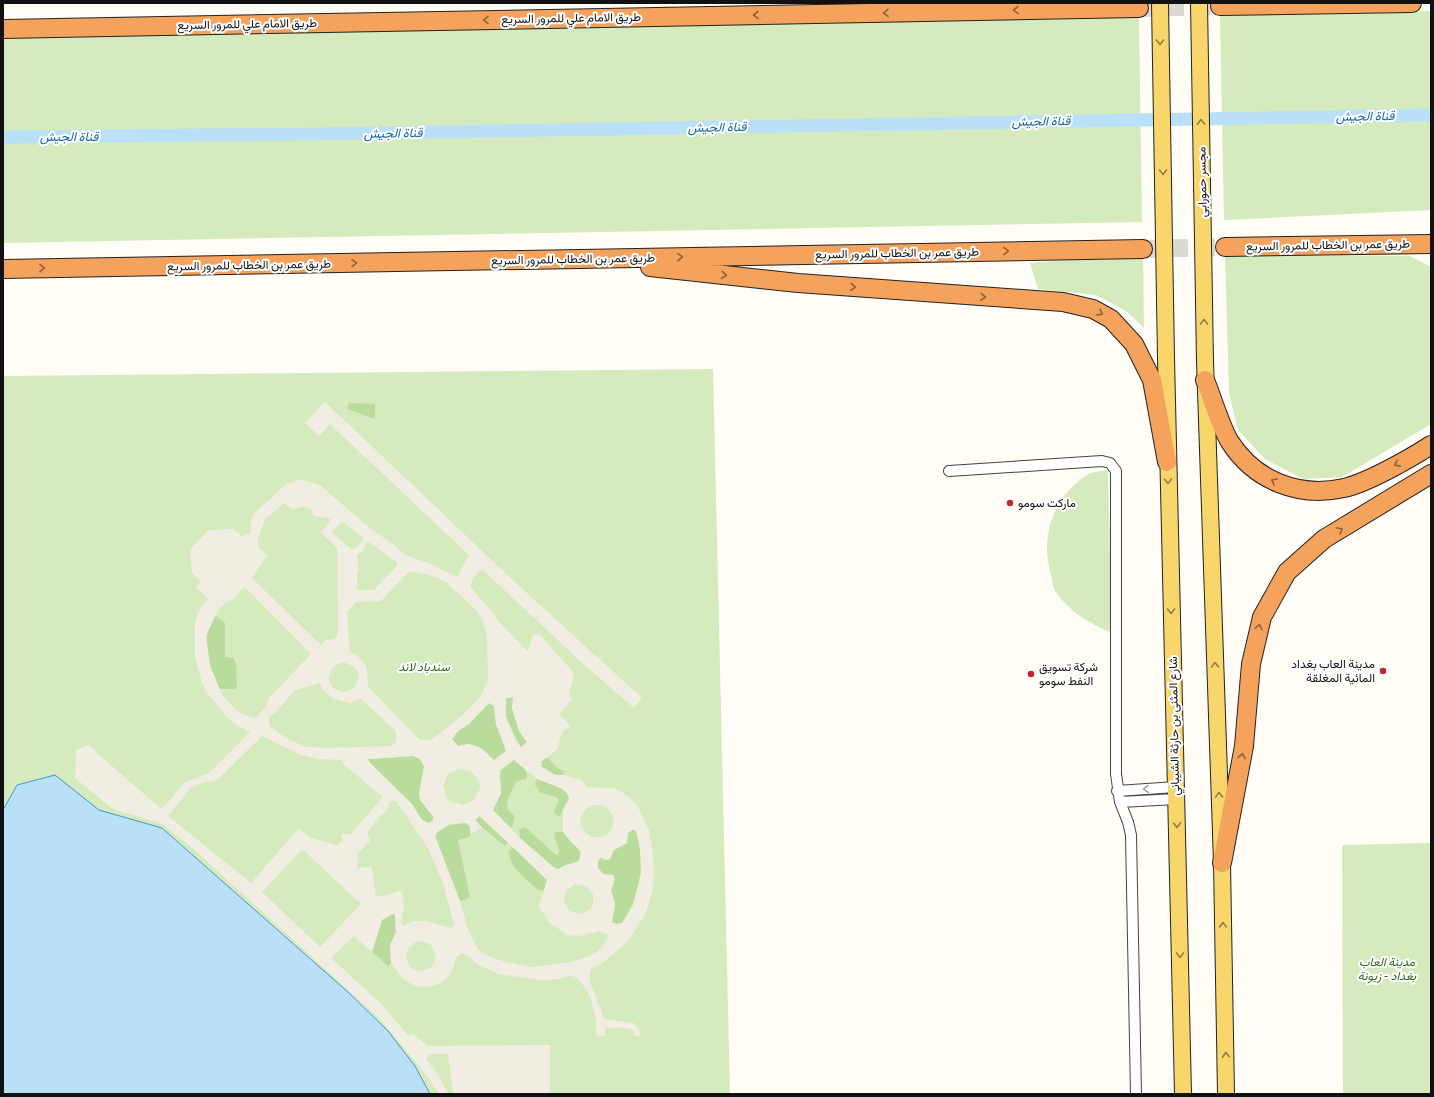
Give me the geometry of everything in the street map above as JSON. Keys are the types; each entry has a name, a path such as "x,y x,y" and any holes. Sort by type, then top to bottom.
{"highway":[{"path":"657,17 684,3"},
{"path":"1220,6 1412,3"},
{"name":"طريق الامام علي للمرور السريع","path":"3,28 657,17 965,7 1139,8"},
{"path":"1399,244 1431,253"},
{"name":"طريق عمر بن الخطاب للمرور السريع","path":"1225,247 1431,244"},
{"name":"طريق عمر بن الخطاب للمرور السريع","path":"3,269 1143,249"},
{"path":"574,259 798,283 1063,302 1093,309 1111,319 1134,344 1152,380 1167,462"},
{"path":"1205,380 1230,442 1255,470 1283,486 1314,491 1345,488 1409,458 1431,445"},
{"path":"1222,863 1244,746 1251,664 1262,616 1287,572 1324,539 1431,474"}],"main road":[{"name":"شارع المثنى بن حارثة الشيباني","path":"1160,3 1167,462 1183,1094"},
{"name":"مجسر حمورابي","path":"1199,3 1205,380"},
{"path":"1205,380 1222,863 1226,1094"}],"street":[{"path":"949,471 1102,461 1110,463 1115,468 1117,475 1117,791 1131,835 1136,1094"},
{"path":"1117,791 1176,793"},
{"path":"1120,802 1176,793"}],"green space":[{"path":"1431,11 1431,210 1224,220 1220,15"},
{"path":"1139,16 1142,222 3,243 3,37"},
{"path":"1143,254 1144,328 1126,311 1096,295 1038,289 1030,263"},
{"path":"1225,255 1410,256 1431,267 1431,424 1342,477 1303,479 1265,459 1238,430 1229,393"},
{"name":"سندباد لاند","path":"713,369 730,1094 430,1094 415,1066 388,1031 349,993 162,828 99,810 55,775 17,785 3,810 3,376"},
{"path":"349,403 375,404 375,419 347,409"},
{"path":"1108,470 1112,633 1081,617 1068,606 1056,592 1048,561 1047,547 1048,533 1052,520 1064,496 1087,475"},
{"path":"215,615 225,623 225,657 233,658 236,663 237,686 235,689 219,689 209,662 207,652 208,632 210,623"},
{"path":"513,697 512,708 519,731 527,742 521,748 506,717 506,698"},
{"path":"489,703 494,706 496,724 506,751 494,760 484,750 471,744 458,746 452,739"},
{"path":"413,756 419,759 423,764 425,777 425,806 434,819 429,823 422,820 401,794 369,762 368,759"},
{"path":"548,758 557,768 563,771 564,775 555,775 542,767 541,762 543,759"},
{"path":"514,760 524,768 527,776 526,779 517,781 508,798 507,808 515,817 512,827 510,827 493,810 501,792 501,770 507,763"},
{"path":"537,779 565,791 569,799 560,816 556,815 554,811 559,800 558,798 540,792 535,785"},
{"path":"479,816 508,843 505,846 478,824 475,820"},
{"path":"466,823 470,827 470,837 458,840 470,897 462,901 459,899 435,836 445,827"},
{"path":"526,828 556,855 559,854 559,851 554,834 556,832 563,832 571,843 578,849 580,857 578,861 558,869 555,868 520,838 519,830"},
{"path":"634,829 639,839 641,851 640,877 633,903 628,914 622,923 616,924 612,922 615,904 611,890 614,884 609,875 603,874 598,868 598,861 601,857 608,855 616,849 625,837"},
{"name":"مدينة العاب بغداد - زيونة","path":"1431,843 1431,1094 1343,1094 1342,845"},
{"path":"514,847 547,880 544,891 538,890 515,868 509,851"},
{"path":"391,914 395,915 396,932 390,945 391,963 388,966 372,952 382,920"}],"shaded area":[{"path":"325,402 518,585 642,698 634,708 579,660 482,569 474,577 470,587 498,621 528,652 533,635 539,634 574,673 570,690 570,696 573,699 559,714 571,726 563,731 558,749 541,762 542,767 555,775 564,775 581,780 587,787 613,788 624,793 637,805 649,830 653,854 654,873 652,893 646,912 629,940 604,962 591,969 590,972 590,981 604,1019 634,1023 640,1031 640,1036 635,1036 634,1030 619,1027 605,1029 605,1036 598,1037 596,1034 596,1019 590,996 581,982 572,975 559,979 541,980 498,974 477,964 467,954 462,953 457,956 452,971 440,984 426,987 414,986 402,978 391,963 390,945 396,932 395,915 393,914 382,920 372,952 354,936 331,958 380,1003 409,1036 413,1033 427,1046 550,1045 550,1094 453,1094 448,1054 430,1054 426,1059 439,1076 448,1094 439,1094 428,1077 379,1018 190,846 163,824 113,809 75,778 76,750 88,745 161,809 173,797 183,783 209,773 250,732 236,725 227,717 207,693 202,683 195,657 195,622 198,613 208,599 196,587 201,582 192,573 190,550 208,530 234,529 242,537 247,533 250,535 251,520 254,514 286,484 298,480 320,485 367,526 394,545 405,555 431,564 457,577 469,555 330,424 319,436 305,423","holes":["284,503 293,509 305,506 311,509 314,516 331,519 321,533 337,548 338,633 336,638 331,640 326,639 321,645 252,578 267,555 258,547 258,539 265,519","342,521 364,538 357,547 352,549 332,532","367,541 397,562 397,566 374,590 357,590 357,573 359,572 357,555 363,550","409,571 429,575 445,581 476,610 483,621 487,636 488,681 480,697 463,715 431,740 420,740 368,687 367,667 356,654 350,652 347,612 356,602 381,601","245,587 311,654 269,698 266,707 256,717 253,718 237,711 222,695 210,665 206,636 218,610 226,602 234,599","343,662 353,666 357,670 359,678 354,688 343,692 332,687 328,678 333,666","318,683 322,685 322,689 333,699 351,703 360,698 396,731 396,742 390,746 327,748 306,747 286,738 269,726 269,717 276,712 294,691","513,697 512,708 519,731 527,742 521,747 515,740 506,717 506,698","489,703 494,706 496,724 506,751 494,760 479,747 468,744 458,746 452,739 458,731 469,724","262,736 301,755 319,759 342,760 344,765 383,797 351,834 341,834 343,840 337,845 309,837 299,828 251,883 168,816 191,788 203,783 217,780","413,756 420,759 424,766 419,794 420,800 434,817 432,822 429,823 422,820 412,804 369,762 368,759","514,760 537,779 563,789 568,795 569,799 563,811 563,832 581,852 579,861 558,869 554,868 520,838 493,810 501,793 499,776 501,770","459,769 471,771 479,781 480,788 475,799 463,805 451,802 447,798 443,786 448,774","390,801 395,801 429,850 443,883 454,925 451,928 425,921 413,921 404,926 401,922 404,906 402,891 376,897 372,867 357,868 358,853 370,841 367,833 379,817 387,810","593,805 601,805 607,808 612,814 614,821 612,828 607,834 601,837 593,837 587,834 582,828 580,821 582,814 587,808","480,816 547,880 539,906 549,922 567,935 579,936 600,931 607,934 607,941 598,951 590,956 571,962 531,967 490,957 478,950 468,929 460,901 435,836 438,831 449,824 466,823 470,826 471,834 482,827 475,820","634,829 637,834 640,850 641,873 633,906 622,923 616,924 612,922 615,904 611,890 615,879 613,875 603,874 598,868 598,861 601,857 605,860 610,859 614,850 627,843 628,833","302,849 361,904 320,947 262,892","575,884 586,886 593,894 593,905 590,910 580,914 569,911 564,902 566,891","417,941 428,943 432,946 436,957 432,967 422,971 411,968 406,959 408,948"]}],"water":[{"path":"55,775 99,810 162,828 349,993 388,1031 415,1066 430,1094 3,1094 3,810 17,785"}],"waterway":[{"name":"قناة الجيش","path":"3,137 314,134 1431,115"}],"tunnel":[{"path":"1139,8 1220,6"},
{"path":"1143,249 1225,247"}],"place":[{"name":"ماركت سومو","path":"1010,503"},
{"name":"مدينة العاب بغداد المائية المغلقة","path":"1383,671"},
{"name":"شركة تسويق النفط سومو","path":"1031,674"}]}
